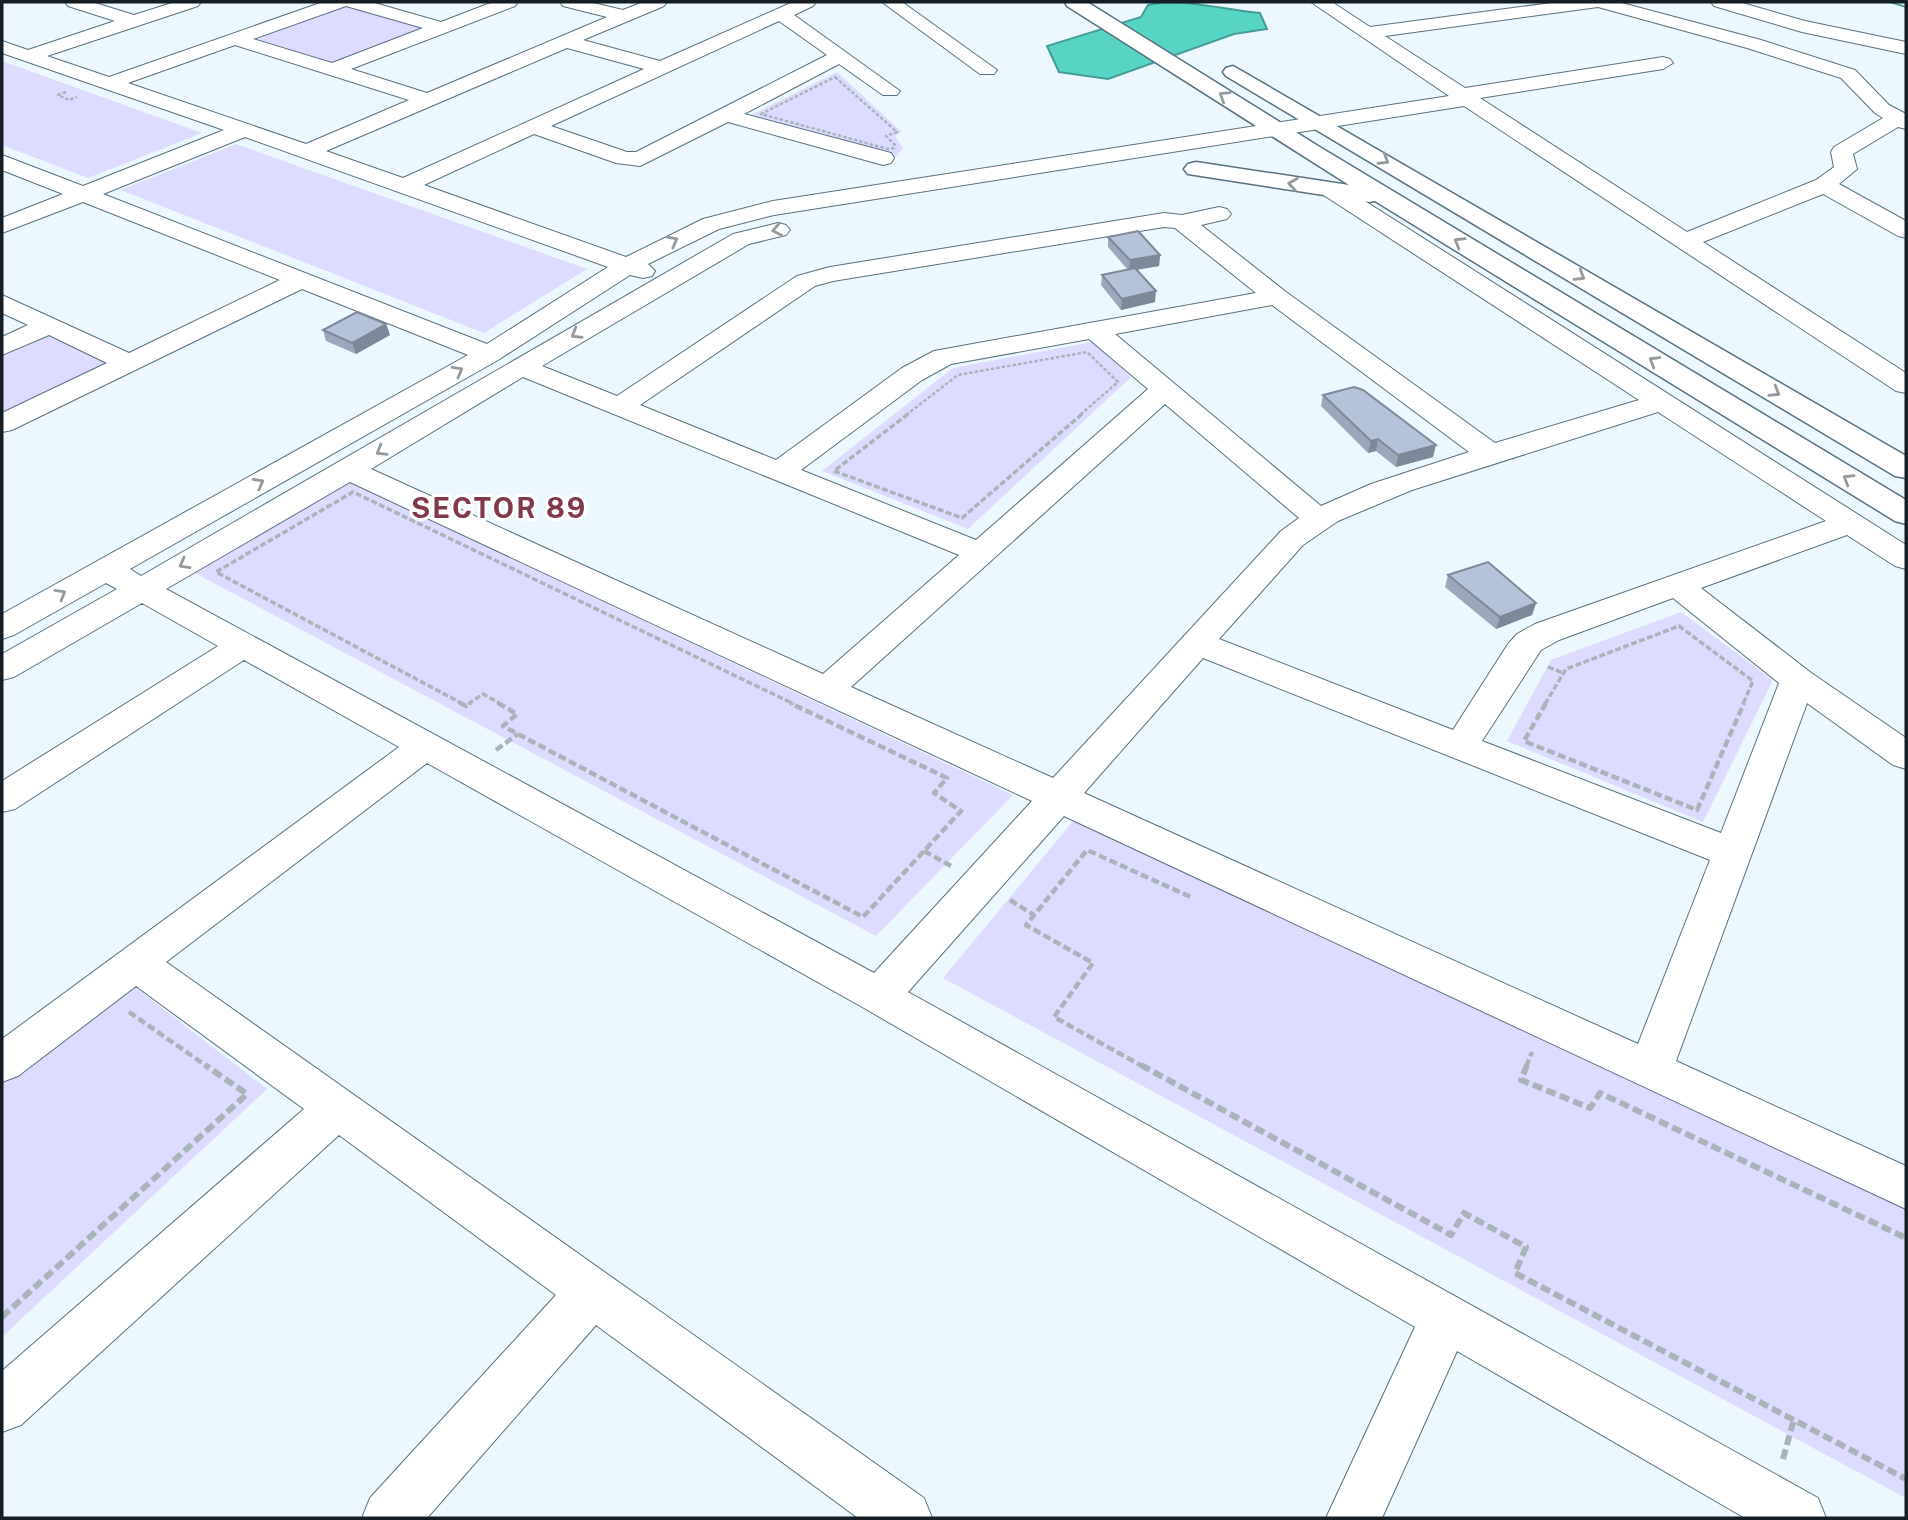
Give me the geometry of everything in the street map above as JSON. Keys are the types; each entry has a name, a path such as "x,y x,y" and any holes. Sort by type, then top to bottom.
{"street":[{"path":"76,2 134,21"},
{"path":"28,56 192,2"},
{"path":"107,84 340,2"},
{"path":"352,2 442,28"},
{"path":"332,70 509,2"},
{"path":"569,2 624,16"},
{"path":"307,150 658,2"},
{"path":"403,186 807,2"},
{"path":"891,2 987,70"},
{"path":"1074,2 1310,151 1906,514"},
{"path":"1114,2 1182,42"},
{"path":"1320,2 1906,385"},
{"path":"1367,33 1598,2 1754,44 1848,74 1878,68 1906,57"},
{"path":"1720,2 1802,26 1906,48"},
{"path":"1344,18 1378,12"},
{"path":"781,14 890,91"},
{"path":"234,39 425,100"},
{"path":"564,41 662,68"},
{"path":"2,47 307,150 667,280"},
{"path":"533,127 633,159 646,156 840,56"},
{"path":"1217,62 1906,469"},
{"path":"2,669 123,578 489,354 628,265 698,229 739,215 1321,123 1663,63"},
{"path":"1686,240 1824,185 1846,169 1842,152 1902,121 1871,99 1848,74"},
{"path":"726,115 883,158"},
{"path":"2,226 243,130"},
{"path":"1187,170 1353,142"},
{"path":"2,162 489,354"},
{"path":"1187,170 1385,197"},
{"path":"1824,185 1896,217 1906,231"},
{"path":"1330,189 1906,559"},
{"path":"2,628 351,481 522,367 741,239 773,230 1029,193"},
{"path":"620,406 806,281 830,274 967,251 1164,220 1182,222 1219,214"},
{"path":"1182,222 1277,297 1491,454"},
{"path":"2,424 301,280"},
{"path":"1500,298 1541,292"},
{"path":"780,471 929,363 961,352 1096,331 1277,297"},
{"path":"2,303 129,363"},
{"path":"2,347 49,326"},
{"path":"1096,331 1317,518"},
{"path":"522,367 979,552"},
{"path":"826,690 1165,389"},
{"path":"879,996 1292,538 1317,518 1349,502 1491,454 1660,402"},
{"path":"351,481 826,690 1906,1188"},
{"path":"1461,746 1529,642 1547,632 1675,584 1850,523"},
{"path":"123,578 424,747 879,996 1798,1518"},
{"path":"1675,584 1798,680 1906,756"},
{"path":"1197,643 1732,852"},
{"path":"2,799 243,645"},
{"path":"1650,1071 1798,680"},
{"path":"2,1063 128,984 424,747"},
{"path":"128,984 337,1108 904,1518"},
{"path":"2,1406 337,1108"},
{"path":"390,1518 592,1292"},
{"path":"1354,1518 1446,1320"}],"path":[{"path":"835,77 897,132 886,136 895,145 894,148 888,149 761,114 835,77"},
{"path":"1087,352 1118,382 962,519 834,471 958,375 1087,352"},
{"path":"351,481 947,778 934,793 961,811 863,916 503,726 517,714 483,694 466,706 216,572 351,481"},
{"path":"1679,626 1753,681 1697,810 1524,741 1566,669 1679,626"},
{"path":"1202,902 1087,850 1026,925 1093,963 1054,1017 1451,1235 1464,1213 1526,1247 1515,1273 1906,1479"},
{"path":"2,1317 247,1094 128,984"},
{"path":"1520,1045 1532,1051 1521,1080 1590,1108 1600,1093 1906,1238"}],"shaded area":[{"path":"1165,2 1260,13 1267,29 1234,34 1108,79 1059,72 1047,46 1141,17 1148,5"},
{"path":"344,6 424,29 336,63 254,38"},
{"path":"2,61 202,133 88,178 2,145"},
{"path":"837,72 902,132 895,136 903,148 896,157 751,115"},
{"path":"236,144 587,269 484,333 121,190"},
{"path":"48,336 108,362 2,412 2,357"},
{"path":"1092,342 1131,377 968,529 822,471 953,368"},
{"path":"349,482 1013,795 876,936 195,573"},
{"path":"1681,612 1773,680 1703,822 1507,741 1551,660"},
{"path":"1079,814 1906,1208 1906,1498 943,978"},
{"path":"131,984 267,1089 2,1337 2,1081"}],"building":[{"path":"1138,231 1160,255 1130,260 1108,237"},
{"path":"1135,268 1156,291 1122,299 1102,275"},
{"path":"357,312 386,324 352,343 323,330"},
{"path":"1354,387 1363,390 1436,445 1398,455 1378,439 1371,441 1323,395"},
{"path":"1488,562 1536,603 1500,617 1448,575"}],"waterway":[{"path":"1889,2 1906,7"}],"district":[{"name":"SECTOR 89","path":"499,508"}]}
